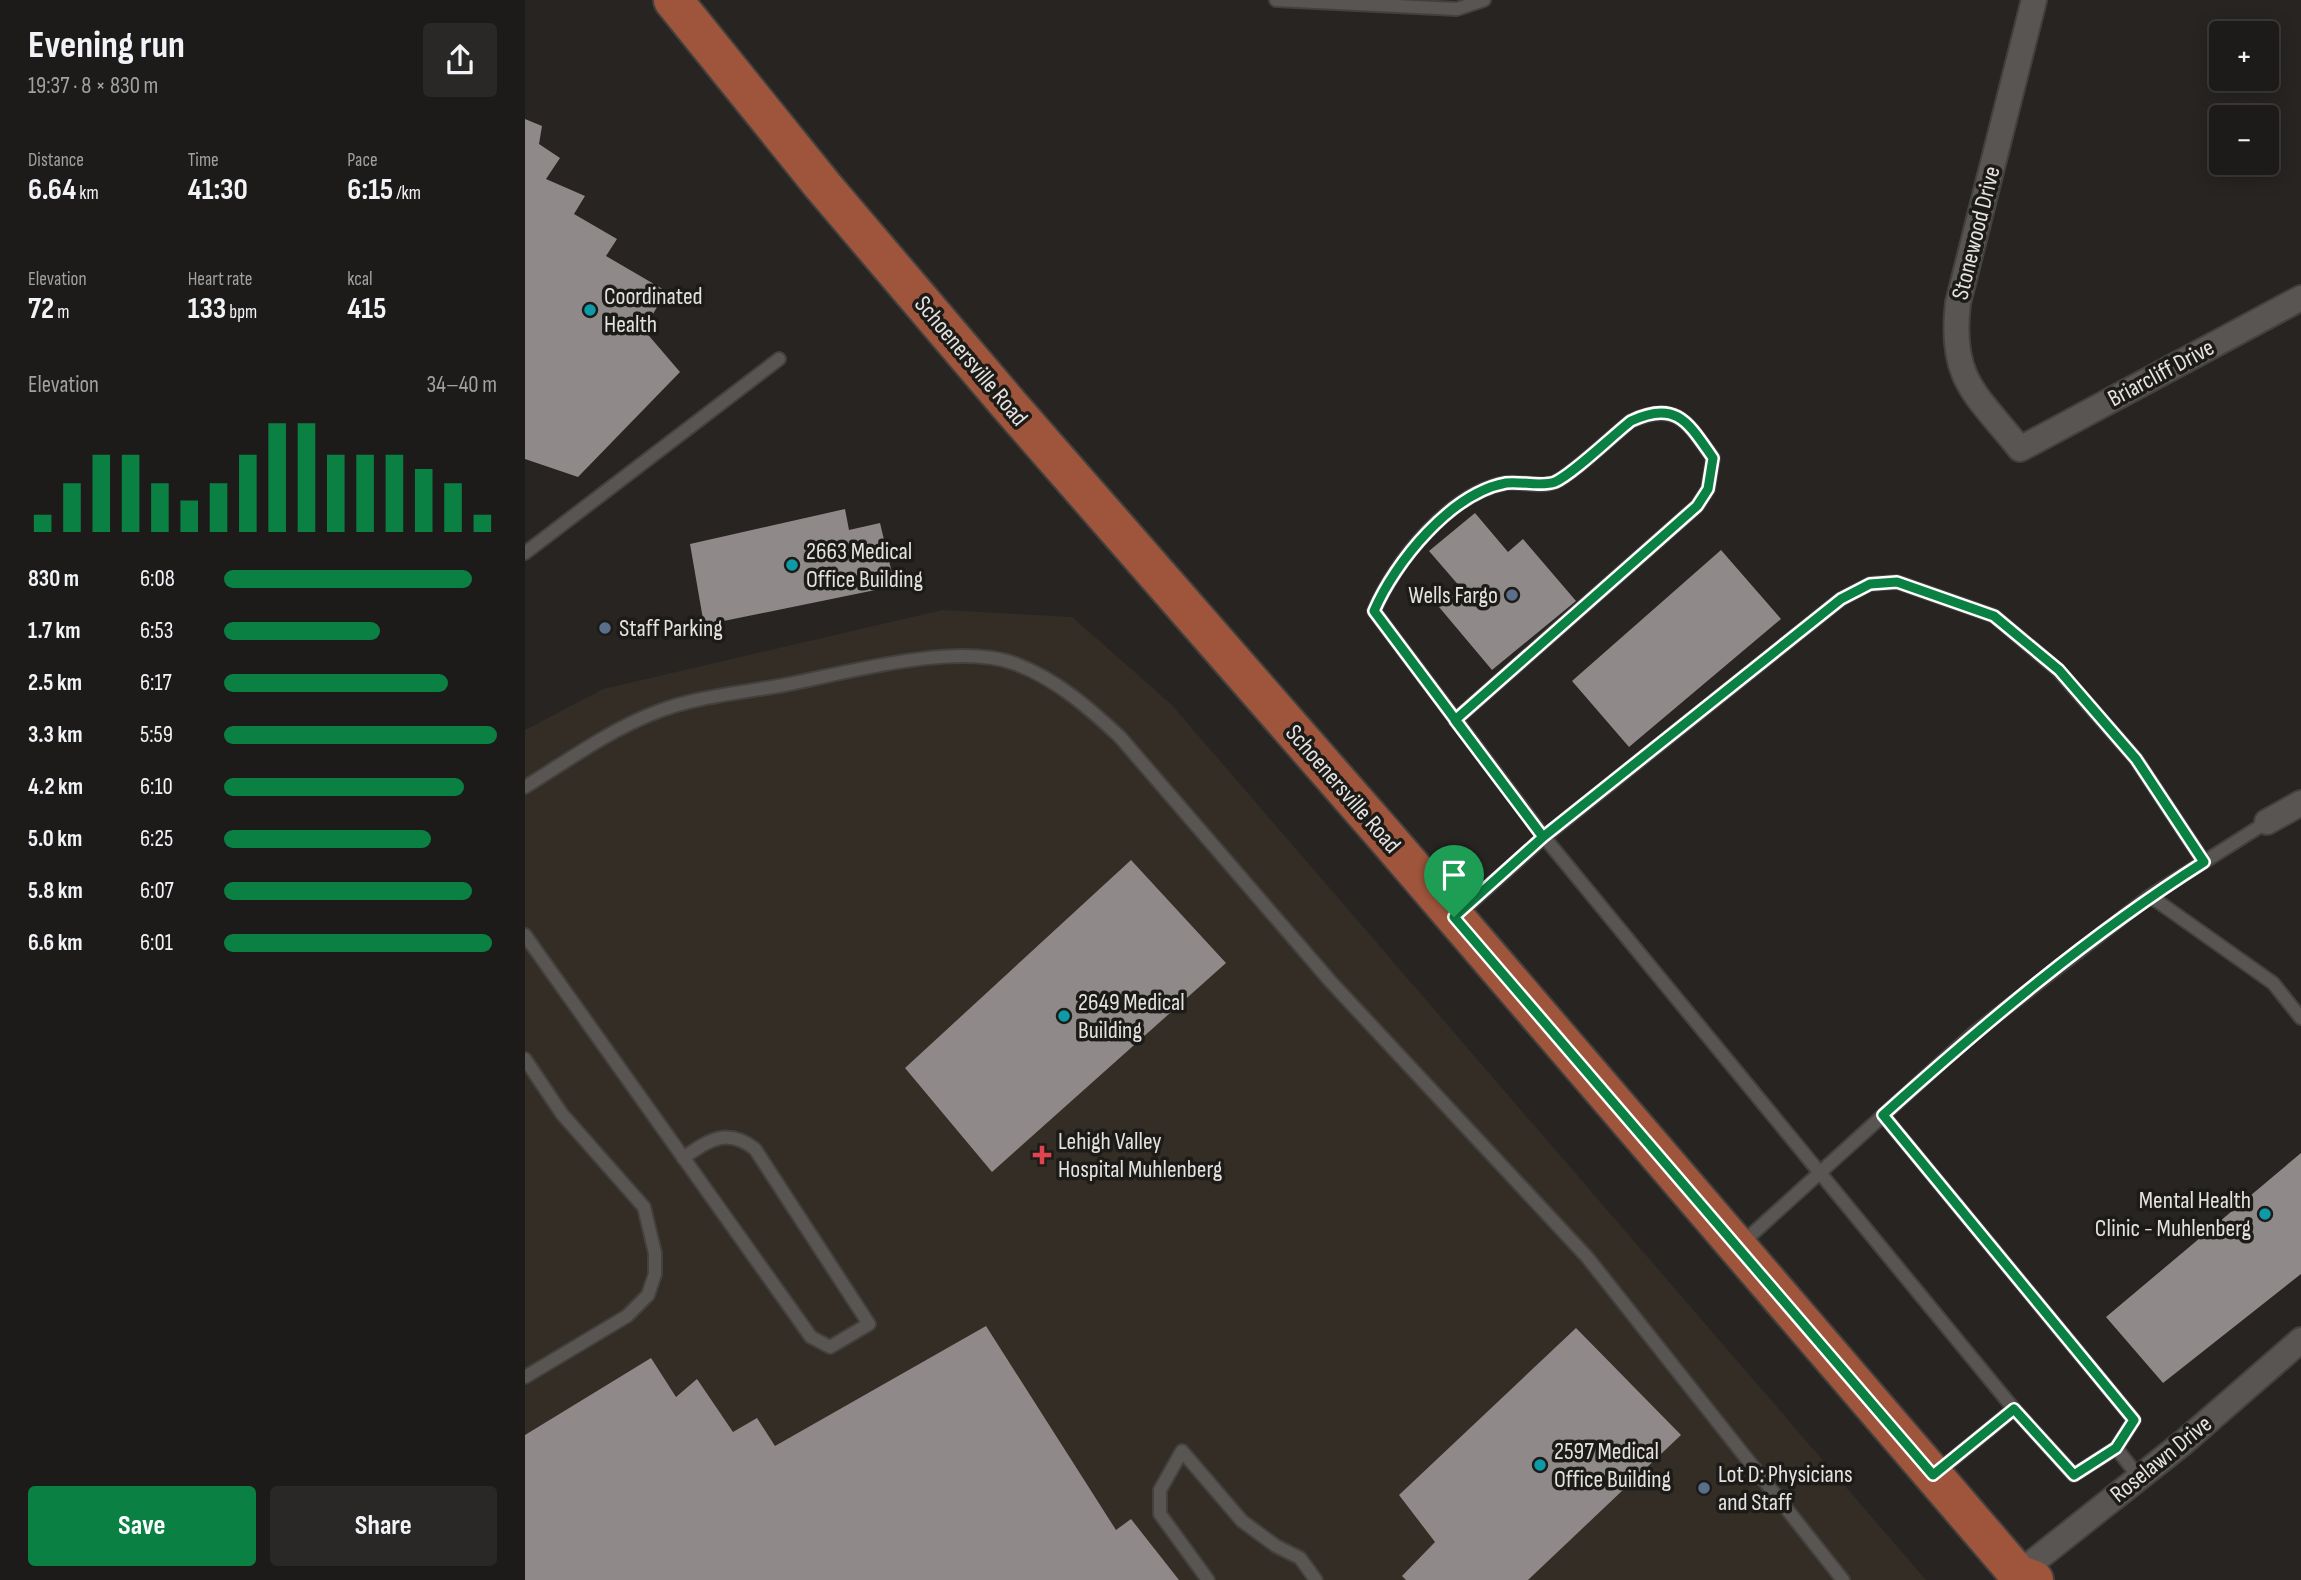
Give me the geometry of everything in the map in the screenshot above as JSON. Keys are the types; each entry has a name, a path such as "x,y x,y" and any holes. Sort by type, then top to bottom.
{"main road":[{"name":"Schoenersville Road","path":"673,0 823,186 1010,406 2024,1578"}],"street":[{"name":"Stonewood Drive","path":"2020,449 1966,381 1957,357 1955,330 1958,303 2034,0"},
{"name":"Briarcliff Drive","path":"2020,449 2301,298"},
{"path":"2267,822 2301,803"},
{"name":"Roselawn Drive","path":"2024,1578 2301,1340"}],"lane":[{"path":"1276,0 1457,9 1484,0"},
{"path":"525,552 779,359"},
{"path":"1455,720 1697,506 1708,489 1713,458 1686,420 1667,413 1645,414 1631,421 1554,482 1506,483 1473,496 1420,538 1385,585 1374,611 1455,720 1543,837 2014,1409 2074,1475 2116,1448 2134,1420 1883,1115"},
{"path":"1454,917 1543,837 1841,599 1870,584 1897,582 1994,616 2059,670 2136,759 2204,862"},
{"path":"525,787 606,737 655,712 702,700 919,660 976,656 1014,663 1042,677 1081,702 1120,737 1331,982 1587,1257 1843,1580"},
{"path":"1737,1247 1974,1033 2150,896 2267,822"},
{"path":"2150,896 2273,983 2301,1018"},
{"path":"525,935 683,1158 811,1337 829,1347 869,1324 755,1149 742,1139 725,1137 709,1140 683,1158"},
{"path":"525,1059 562,1114 645,1207 655,1253 655,1274 648,1295 627,1316 525,1377"},
{"path":"1933,1475 2014,1409"},
{"path":"2116,1448 2139,1477"},
{"path":"1207,1580 1160,1514 1160,1490 1182,1451 1241,1521 1276,1546 1300,1558 1316,1580"}],"shaded area":[{"name":"Lehigh Valley Hospital Muhlenberg","path":"942,610 1072,617 1171,704 1926,1580 525,1580 525,730 603,689"}],"building":[{"name":"Coordinated Health","path":"525,119 542,126 539,144 560,158 546,179 585,196 574,214 617,239 606,256 666,291 644,330 680,372 578,477 525,459"},
{"name":"2663 Medical Office Building","path":"845,509 849,530 880,523 895,586 704,625 690,544"},
{"name":"Wells Fargo","path":"1475,513 1508,552 1523,539 1576,601 1492,670 1439,607 1461,588 1429,551"},
{"path":"1721,550 1781,619 1629,747 1572,681"},
{"name":"2649 Medical Building","path":"1131,860 1226,963 992,1172 905,1068"},
{"name":"Mental Health Clinic - Muhlenberg","path":"2301,1153 2301,1274 2163,1383 2106,1317"},
{"path":"986,1326 1116,1530 1131,1519 1179,1580 525,1580 525,1435 651,1358 676,1397 697,1379 733,1432 757,1418 775,1446"},
{"name":"2597 Medical Office Building","path":"1576,1328 1681,1435 1528,1580 1406,1580 1402,1576 1435,1542 1399,1495"}],"place":[{"name":"Coordinated Health","path":"590,310"},
{"name":"2663 Medical Office Building","path":"792,565"},
{"name":"Wells Fargo","path":"1512,595"},
{"name":"Staff Parking","path":"605,628"},
{"name":"2649 Medical Building","path":"1064,1016"},
{"name":"Lehigh Valley Hospital Muhlenberg","path":"1042,1155"},
{"name":"Mental Health Clinic - Muhlenberg","path":"2265,1214"},
{"name":"2597 Medical Office Building","path":"1540,1465"},
{"name":"Lot D: Physicians and Staff","path":"1704,1488"}],"route":[{"path":"1454,917 1543,837 1499,778 1455,720 1374,611 1385,585 1420,538 1473,496 1506,483 1554,482 1631,421 1645,414 1667,413 1686,420 1713,458 1708,489 1697,506 1455,720 1543,837 1841,599 1870,584 1897,582 1939,594 1994,616 2059,670 2098,714 2136,759 2204,862 2150,896 1974,1033 1883,1115 2134,1420 2116,1448 2074,1475 2014,1409 1933,1475 1454,917"}]}
